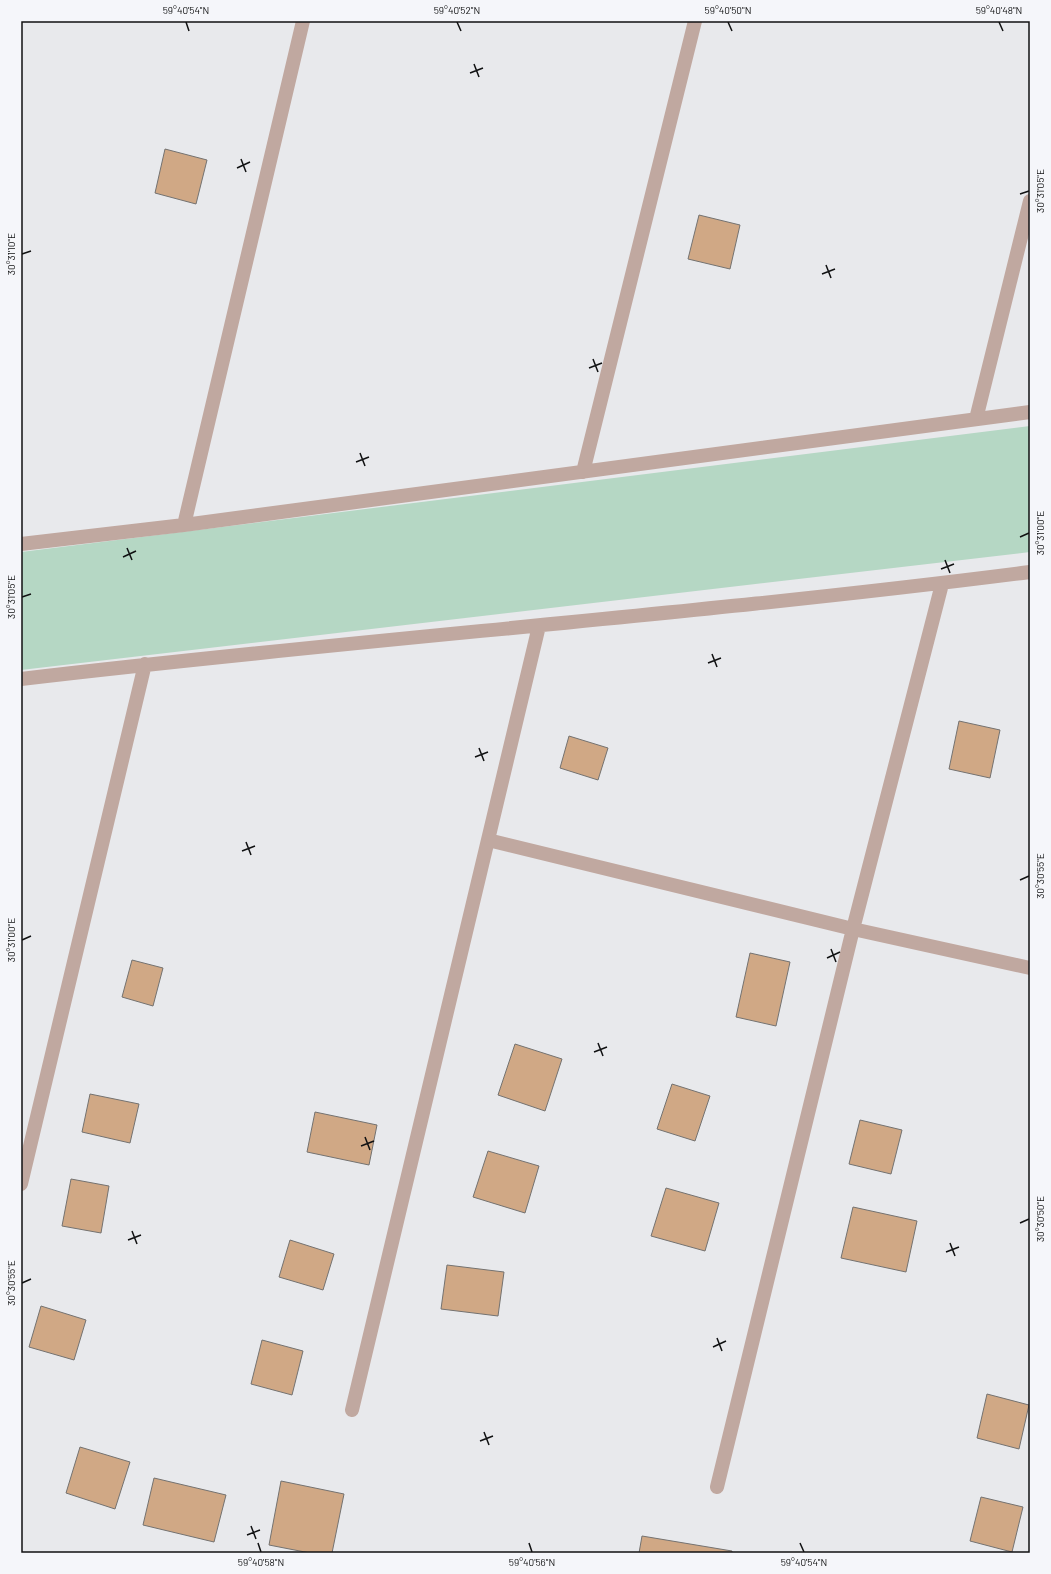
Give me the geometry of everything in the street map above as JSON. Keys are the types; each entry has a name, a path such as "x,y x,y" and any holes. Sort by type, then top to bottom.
{"lane":[{"path":"184,526 303,21"},
{"path":"583,472 695,21"},
{"path":"976,419 1030,201"},
{"path":"21,544 184,526 1030,412"},
{"path":"21,679 144,664 539,626 942,584 1030,572"},
{"path":"717,1486 853,929 942,584"},
{"path":"352,1410 539,626"},
{"path":"21,1184 144,664"},
{"path":"488,840 853,929 1030,968"}],"green space":[{"path":"1030,426 1030,552 21,670 21,552"}],"building":[{"path":"165,149 207,160 196,204 155,193"},
{"path":"699,215 740,225 730,269 688,259"},
{"path":"959,721 1000,730 990,778 949,769"},
{"path":"569,736 608,748 598,780 560,768"},
{"path":"750,953 790,962 776,1026 736,1017"},
{"path":"132,960 163,968 153,1006 122,997"},
{"path":"515,1044 562,1059 545,1111 498,1095"},
{"path":"672,1084 710,1096 695,1141 657,1129"},
{"path":"90,1094 139,1104 130,1143 82,1132"},
{"path":"315,1112 377,1125 369,1165 307,1152"},
{"path":"860,1120 902,1130 891,1174 849,1164"},
{"path":"488,1151 539,1166 525,1213 473,1197"},
{"path":"71,1179 109,1186 101,1233 62,1226"},
{"path":"666,1188 719,1203 705,1251 651,1236"},
{"path":"853,1207 917,1221 906,1272 841,1258"},
{"path":"290,1240 334,1254 323,1290 279,1277"},
{"path":"447,1265 504,1272 498,1316 441,1309"},
{"path":"41,1306 86,1320 74,1360 29,1347"},
{"path":"262,1340 303,1351 292,1395 251,1384"},
{"path":"987,1394 1029,1405 1019,1449 977,1438"},
{"path":"80,1447 130,1462 115,1509 66,1493"},
{"path":"154,1478 226,1495 214,1542 143,1525"},
{"path":"281,1481 344,1494 332,1553 310,1553 269,1545"},
{"path":"981,1497 1023,1507 1012,1552 970,1541"},
{"path":"642,1536 732,1551 732,1553 639,1553"}]}
